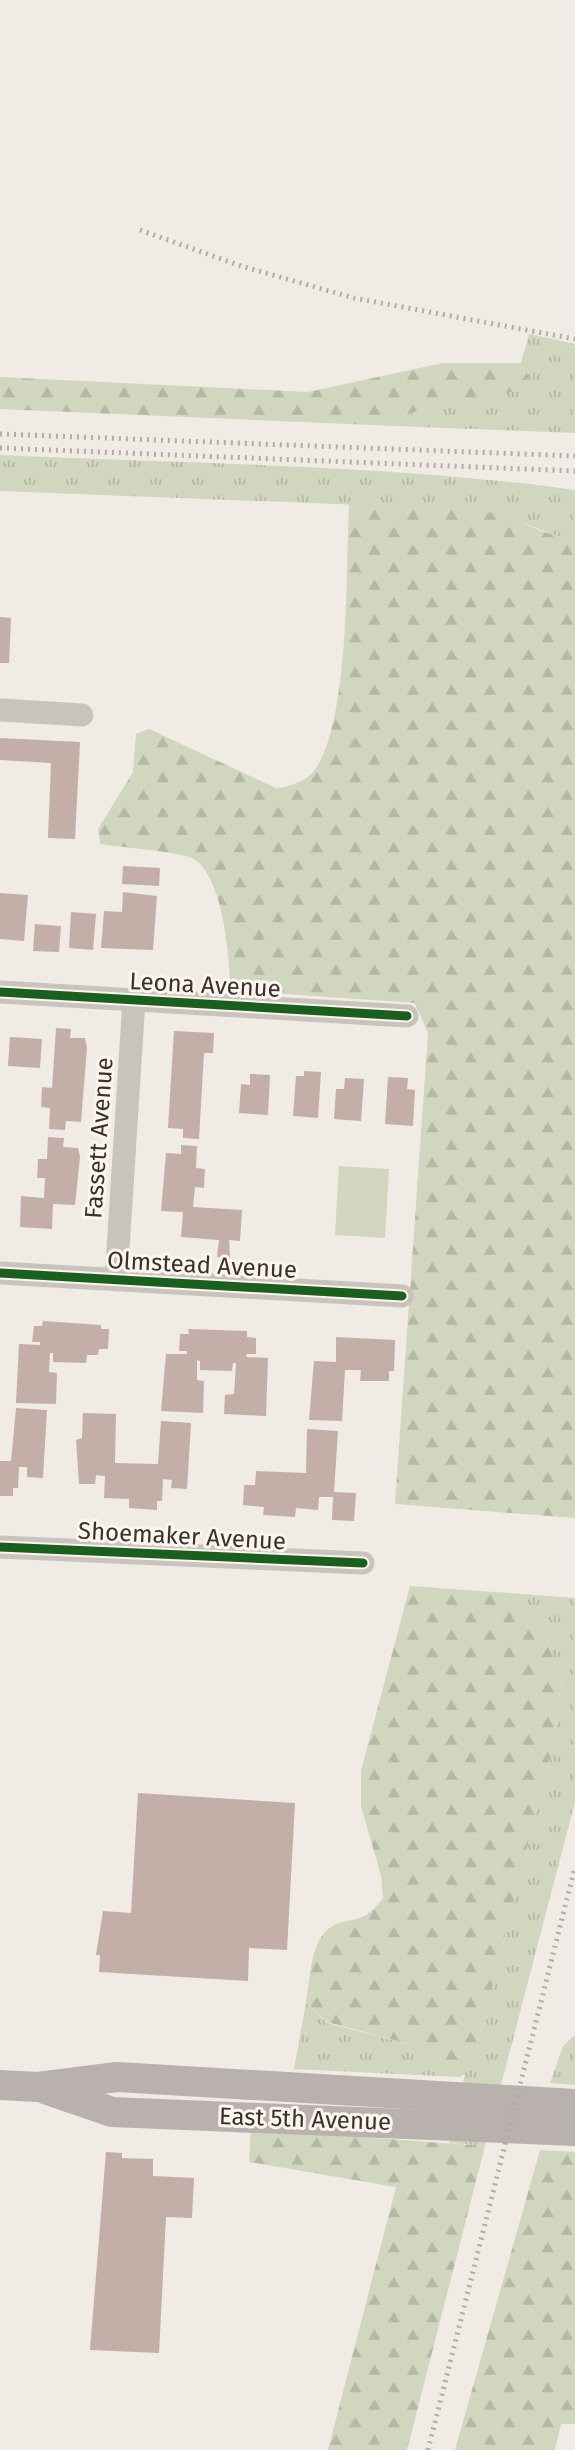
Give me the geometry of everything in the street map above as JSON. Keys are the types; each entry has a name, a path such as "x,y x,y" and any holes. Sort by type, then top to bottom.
{"main road":[{"name":"East 5th Avenue","path":"0,2085 38,2087 117,2077 575,2104"},
{"name":"East 5th Avenue","path":"38,2087 112,2112 575,2131"}],"street":[{"path":"0,710 82,715"},
{"name":"Leona Avenue","path":"0,992 407,1016"},
{"name":"Fassett Avenue","path":"116,1280 134,1000"},
{"name":"Olmstead Avenue","path":"0,1273 402,1296"},
{"name":"Shoemaker Avenue","path":"0,1547 363,1563"}],"green space":[{"path":"529,334 575,344 575,433 372,425 435,406 534,387 521,363"},
{"path":"443,363 521,363 535,388 435,406 372,425 0,409 0,377 308,392"},
{"path":"0,455 360,470 504,481 575,490 575,535 563,538 505,516 463,509 0,491"},
{"path":"349,504 466,509 504,516 557,535 575,535 575,1518 395,1504 428,1033 415,1003 231,990 223,918 211,881 203,867 186,856 100,844 98,829 133,772 136,734 149,729 276,788 296,783 314,771 326,749 340,682"},
{"path":"339,1166 389,1169 385,1238 335,1235"},
{"path":"410,1586 508,1593 537,1614 561,1680 556,1732 473,2063 465,2073 423,2048 327,2022 306,2003 312,1964 321,1937 334,1925 368,1914 383,1898 381,1875 361,1807 361,1771"},
{"path":"508,1593 575,1598 575,1802 485,2146 449,2143 465,2074 459,2077 294,2069 306,2003 327,2023 423,2048 465,2073 473,2063 556,1732 561,1680 537,1614"},
{"path":"575,2035 575,2085 550,2083 563,2046"},
{"path":"251,2129 485,2146 407,2450 328,2450 396,2187 249,2162"},
{"path":"540,2150 575,2152 575,2424 561,2424 555,2450 455,2450"}],"building":[{"path":"0,617 11,618 9,663 0,663"},
{"path":"0,738 80,742 75,839 48,838 51,763 0,760"},
{"path":"123,866 160,868 159,886 122,884"},
{"path":"123,892 157,896 153,950 101,948 104,911 122,912"},
{"path":"0,893 28,895 24,941 0,939"},
{"path":"71,912 96,914 93,950 69,948"},
{"path":"35,924 61,926 59,952 33,951"},
{"path":"56,1028 71,1029 70,1038 85,1038 87,1048 81,1122 66,1121 65,1130 49,1129 50,1108 41,1107 42,1087 52,1088"},
{"path":"174,1031 214,1033 213,1053 204,1053 199,1139 183,1138 183,1129 168,1128"},
{"path":"10,1037 42,1039 40,1068 8,1066"},
{"path":"304,1071 321,1072 318,1118 293,1116 296,1076 304,1076"},
{"path":"250,1074 270,1075 268,1115 239,1113 241,1084 250,1085"},
{"path":"388,1077 408,1078 407,1089 415,1090 413,1126 385,1124"},
{"path":"345,1078 364,1079 361,1121 334,1119 336,1089 344,1089"},
{"path":"48,1137 64,1138 63,1147 78,1148 80,1157 75,1205 53,1204 52,1229 20,1227 21,1196 44,1198 45,1178 37,1178 38,1159 47,1159"},
{"path":"181,1145 197,1146 196,1168 205,1169 204,1188 195,1187 193,1207 242,1210 240,1241 229,1240 230,1258 217,1257 219,1240 181,1237 183,1212 161,1211 166,1153 181,1154"},
{"path":"43,1321 101,1325 101,1329 109,1329 108,1349 99,1349 98,1355 87,1355 86,1363 53,1362 53,1353 50,1353 49,1372 57,1373 56,1404 16,1403 19,1344 40,1345 40,1342 32,1342 34,1326 42,1326"},
{"path":"188,1329 247,1331 247,1337 256,1338 256,1354 247,1354 246,1357 268,1358 266,1416 224,1414 225,1395 234,1394 236,1363 233,1363 232,1371 200,1370 200,1361 197,1360 197,1380 204,1381 203,1413 161,1411 166,1354 187,1354 187,1351 179,1351 180,1334 189,1334"},
{"path":"336,1337 395,1340 394,1371 389,1371 389,1381 360,1381 361,1370 345,1370 342,1421 309,1420 314,1361 336,1362"},
{"path":"16,1408 47,1410 43,1478 27,1477 27,1467 19,1467 18,1488 13,1488 13,1496 0,1496 0,1461 11,1461"},
{"path":"83,1413 116,1414 115,1463 158,1464 161,1421 191,1423 187,1489 171,1488 172,1480 163,1479 162,1501 157,1501 157,1510 129,1508 129,1499 104,1498 105,1476 96,1475 95,1484 79,1484 76,1440 82,1438"},
{"path":"307,1429 338,1431 334,1492 356,1493 354,1521 332,1520 333,1497 319,1497 318,1510 296,1508 295,1517 263,1515 264,1507 243,1505 244,1485 255,1485 256,1471 306,1473"},
{"path":"138,1793 295,1803 287,1950 249,1948 248,1981 99,1972 100,1955 96,1955 103,1911 131,1913"},
{"path":"106,2152 122,2153 122,2158 153,2159 153,2176 194,2178 192,2218 166,2217 159,2353 90,2350"}],"railway":[{"path":"140,230 241,266 354,298 575,339"},
{"path":"0,434 575,456"},
{"path":"0,448 575,471"},
{"path":"428,2450 575,1867"}],"cycle path":[{"path":"0,992 407,1016"},
{"path":"0,1273 402,1296"},
{"path":"0,1547 363,1563"}]}
